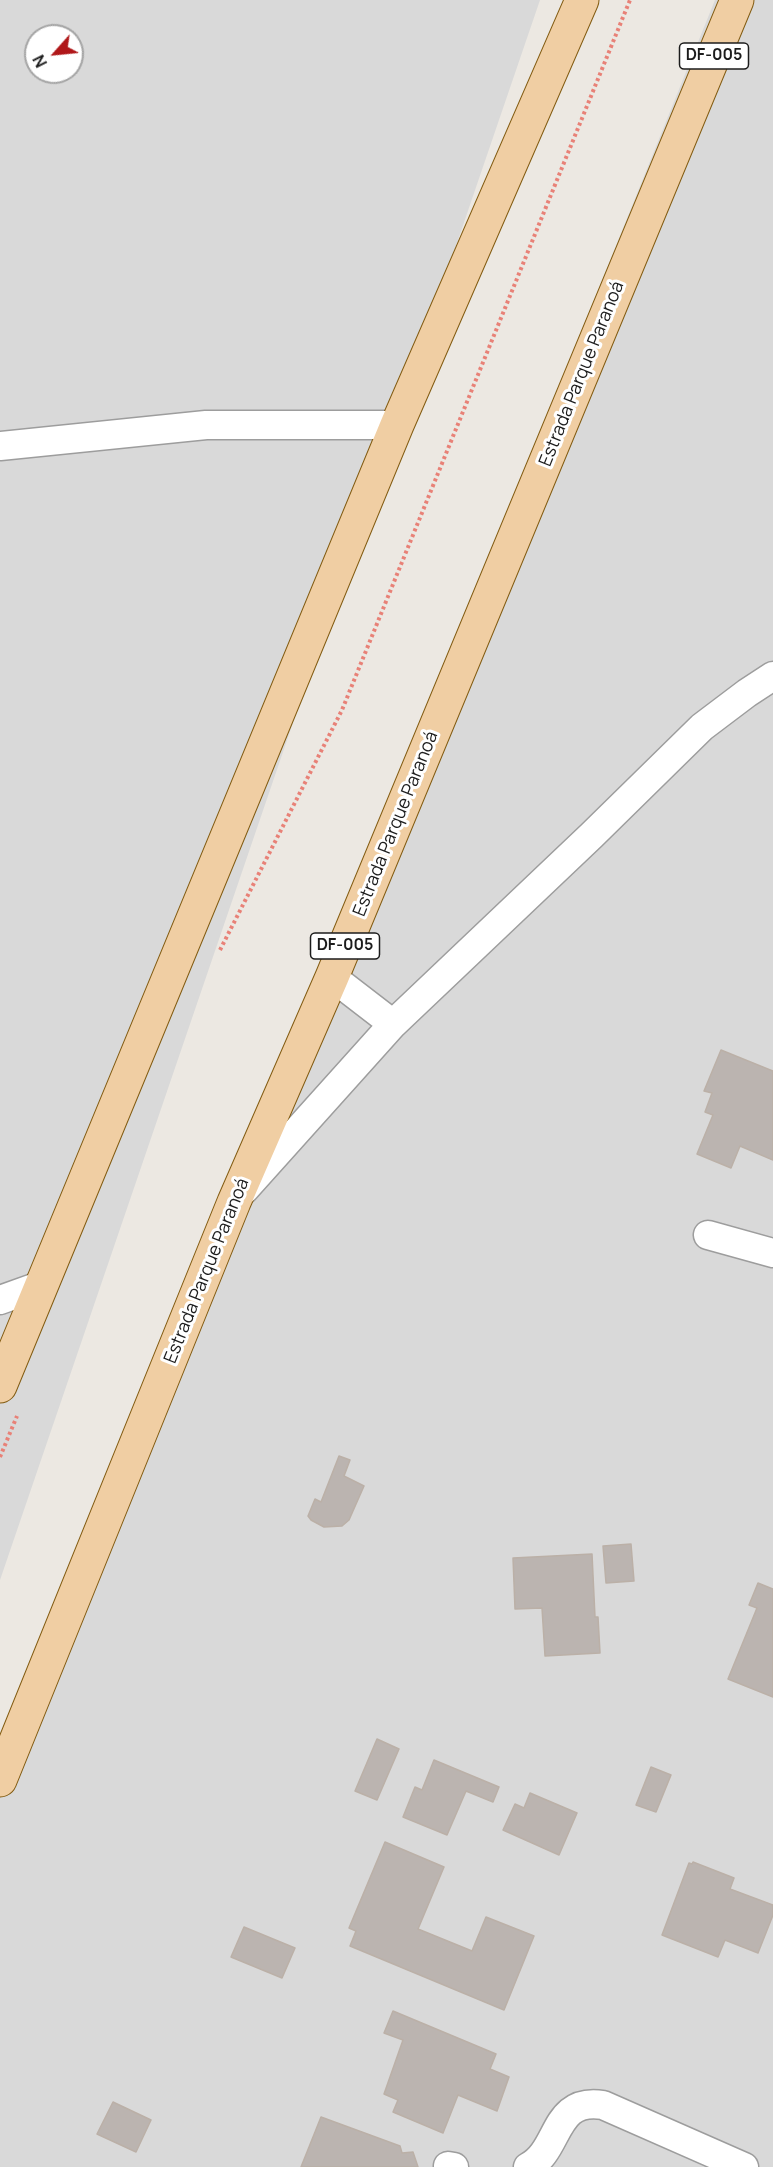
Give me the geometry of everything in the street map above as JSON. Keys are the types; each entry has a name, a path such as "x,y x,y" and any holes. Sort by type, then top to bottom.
{"main road":[{"path":"0,1386 397,425 582,0"},
{"name":"Estrada Parque Paranoá","path":"0,1780 234,1202 332,977 737,0"}],"street":[{"path":"0,446 206,425 397,425"},
{"path":"234,1202 393,1024 702,727 773,676"},
{"path":"332,977 393,1024"},
{"path":"708,1235 773,1253"},
{"path":"0,1300 42,1285"},
{"path":"528,2167 536,2163 570,2111 591,2103 603,2105 744,2167"},
{"path":"448,2166 454,2167"}],"path":[{"path":"215,960 342,710 630,0"},
{"path":"0,1456 18,1413"}],"shaded area":[{"path":"0,0 540,0 0,1580"},
{"path":"715,0 773,0 773,2167 0,2167 0,1774"}],"building":[{"path":"721,1050 773,1071 773,1160 740,1146 731,1168 697,1154 713,1115 705,1112 712,1093 704,1091"},
{"path":"339,1456 350,1460 344,1476 364,1486 349,1520 342,1526 324,1527 308,1516 315,1499 321,1502"},
{"path":"631,1544 634,1581 606,1583 603,1546"},
{"path":"592,1554 595,1617 598,1617 600,1653 545,1656 542,1608 515,1609 513,1558"},
{"path":"758,1583 773,1589 773,1697 728,1679 757,1608 749,1605"},
{"path":"377,1739 399,1749 377,1800 355,1791"},
{"path":"434,1760 499,1787 493,1802 466,1791 447,1835 403,1817 415,1787 422,1790"},
{"path":"651,1767 671,1775 656,1812 636,1805"},
{"path":"530,1793 577,1813 559,1855 503,1830 515,1804 524,1808"},
{"path":"385,1842 444,1867 418,1929 472,1951 486,1917 534,1936 504,2010 350,1946 356,1931 349,1928"},
{"path":"693,1862 734,1878 730,1889 773,1905 773,1915 758,1953 725,1940 718,1957 662,1935 689,1863"},
{"path":"244,1927 295,1948 282,1978 231,1957"},
{"path":"393,2011 496,2054 490,2069 509,2077 497,2111 458,2095 443,2133 393,2112 398,2100 384,2094 403,2040 384,2033"},
{"path":"113,2102 151,2120 136,2152 97,2134"},
{"path":"321,2117 400,2146 402,2153 413,2152 418,2167 301,2167"}]}
